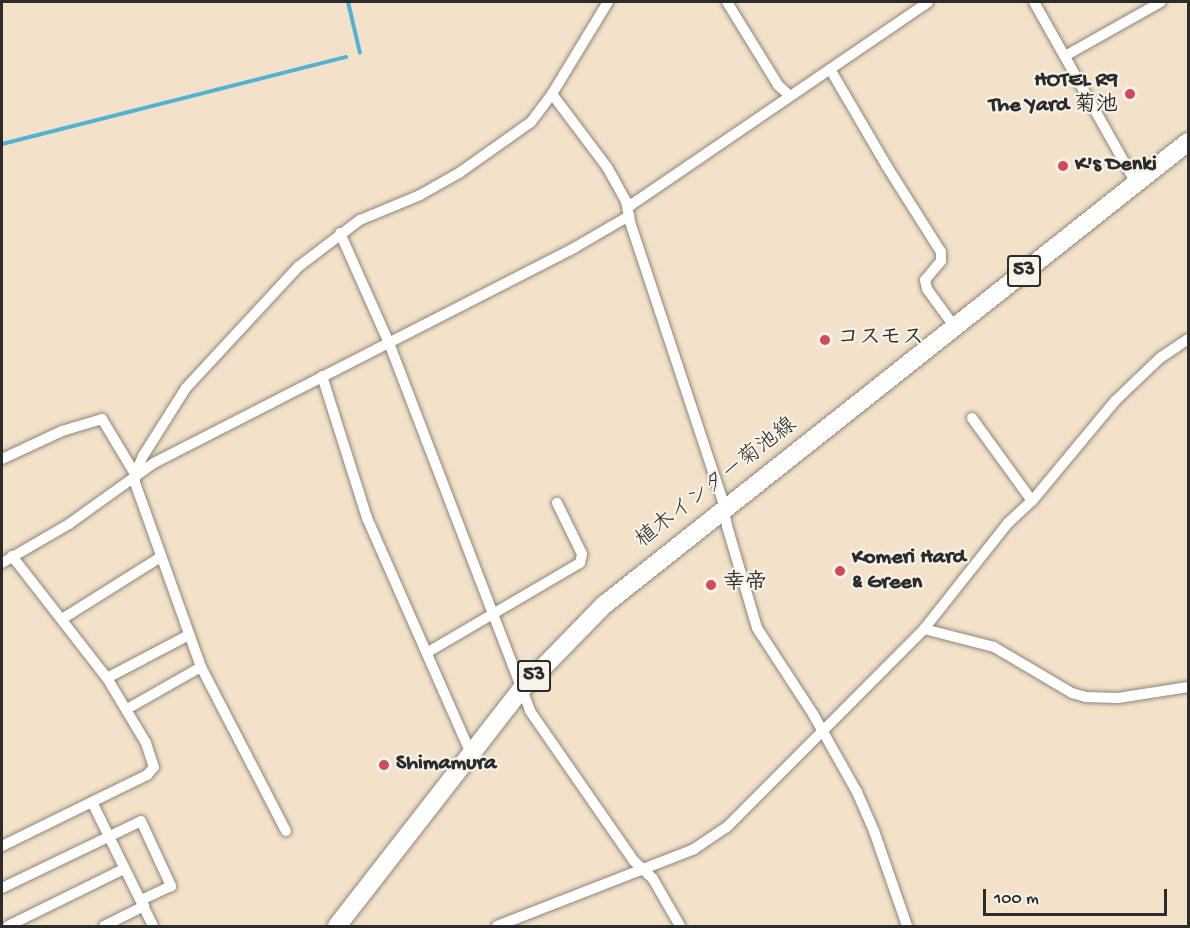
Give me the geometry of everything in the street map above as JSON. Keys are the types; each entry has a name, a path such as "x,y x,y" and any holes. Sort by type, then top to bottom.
{"main road":[{"name":"植木インター菊池線","path":"337,927 520,690 604,605 1188,142"}],"street":[{"path":"286,831 201,667 135,483 135,474 143,456 186,388 298,267 360,220 420,195 459,173 522,129 552,94 608,2"},
{"path":"727,2 778,85 790,96"},
{"path":"2,563 69,524 135,474 574,248 926,2"},
{"path":"1034,2 1136,183"},
{"path":"1065,56 1161,2"},
{"path":"830,69 943,256 925,280 927,289 954,326"},
{"path":"552,94 607,167 628,212 723,510 757,628 778,658 866,812 907,927"},
{"path":"340,233 389,343 520,690 548,740 634,861 653,879 680,927"},
{"path":"498,927 694,849 727,827 924,629 1008,523 1032,501 1115,401 1160,358 1188,339"},
{"path":"322,376 367,518 471,754"},
{"path":"972,418 1032,501"},
{"path":"2,459 62,430 102,419 135,474"},
{"path":"428,652 580,563 582,554 557,503"},
{"path":"2,846 147,776 154,767 146,743 107,678 12,556"},
{"path":"62,619 161,557"},
{"path":"924,629 994,647 1072,693 1086,697 1118,698 1188,687"},
{"path":"107,678 189,635"},
{"path":"127,709 201,667"},
{"path":"92,802 153,927"},
{"path":"2,888 141,821 171,886 104,927"},
{"path":"8,927 124,869"}],"waterway":[{"path":"348,2 360,53"},
{"path":"2,144 346,57"}],"place":[{"name":"HOTEL R9 The Yard 菊池","path":"1130,94"},
{"name":"K's Denki","path":"1063,166"},
{"name":"コスモス","path":"825,340"},
{"name":"Komeri Hard & Green","path":"840,571"},
{"name":"幸帝","path":"711,585"},
{"name":"Shimamura","path":"384,765"}]}
